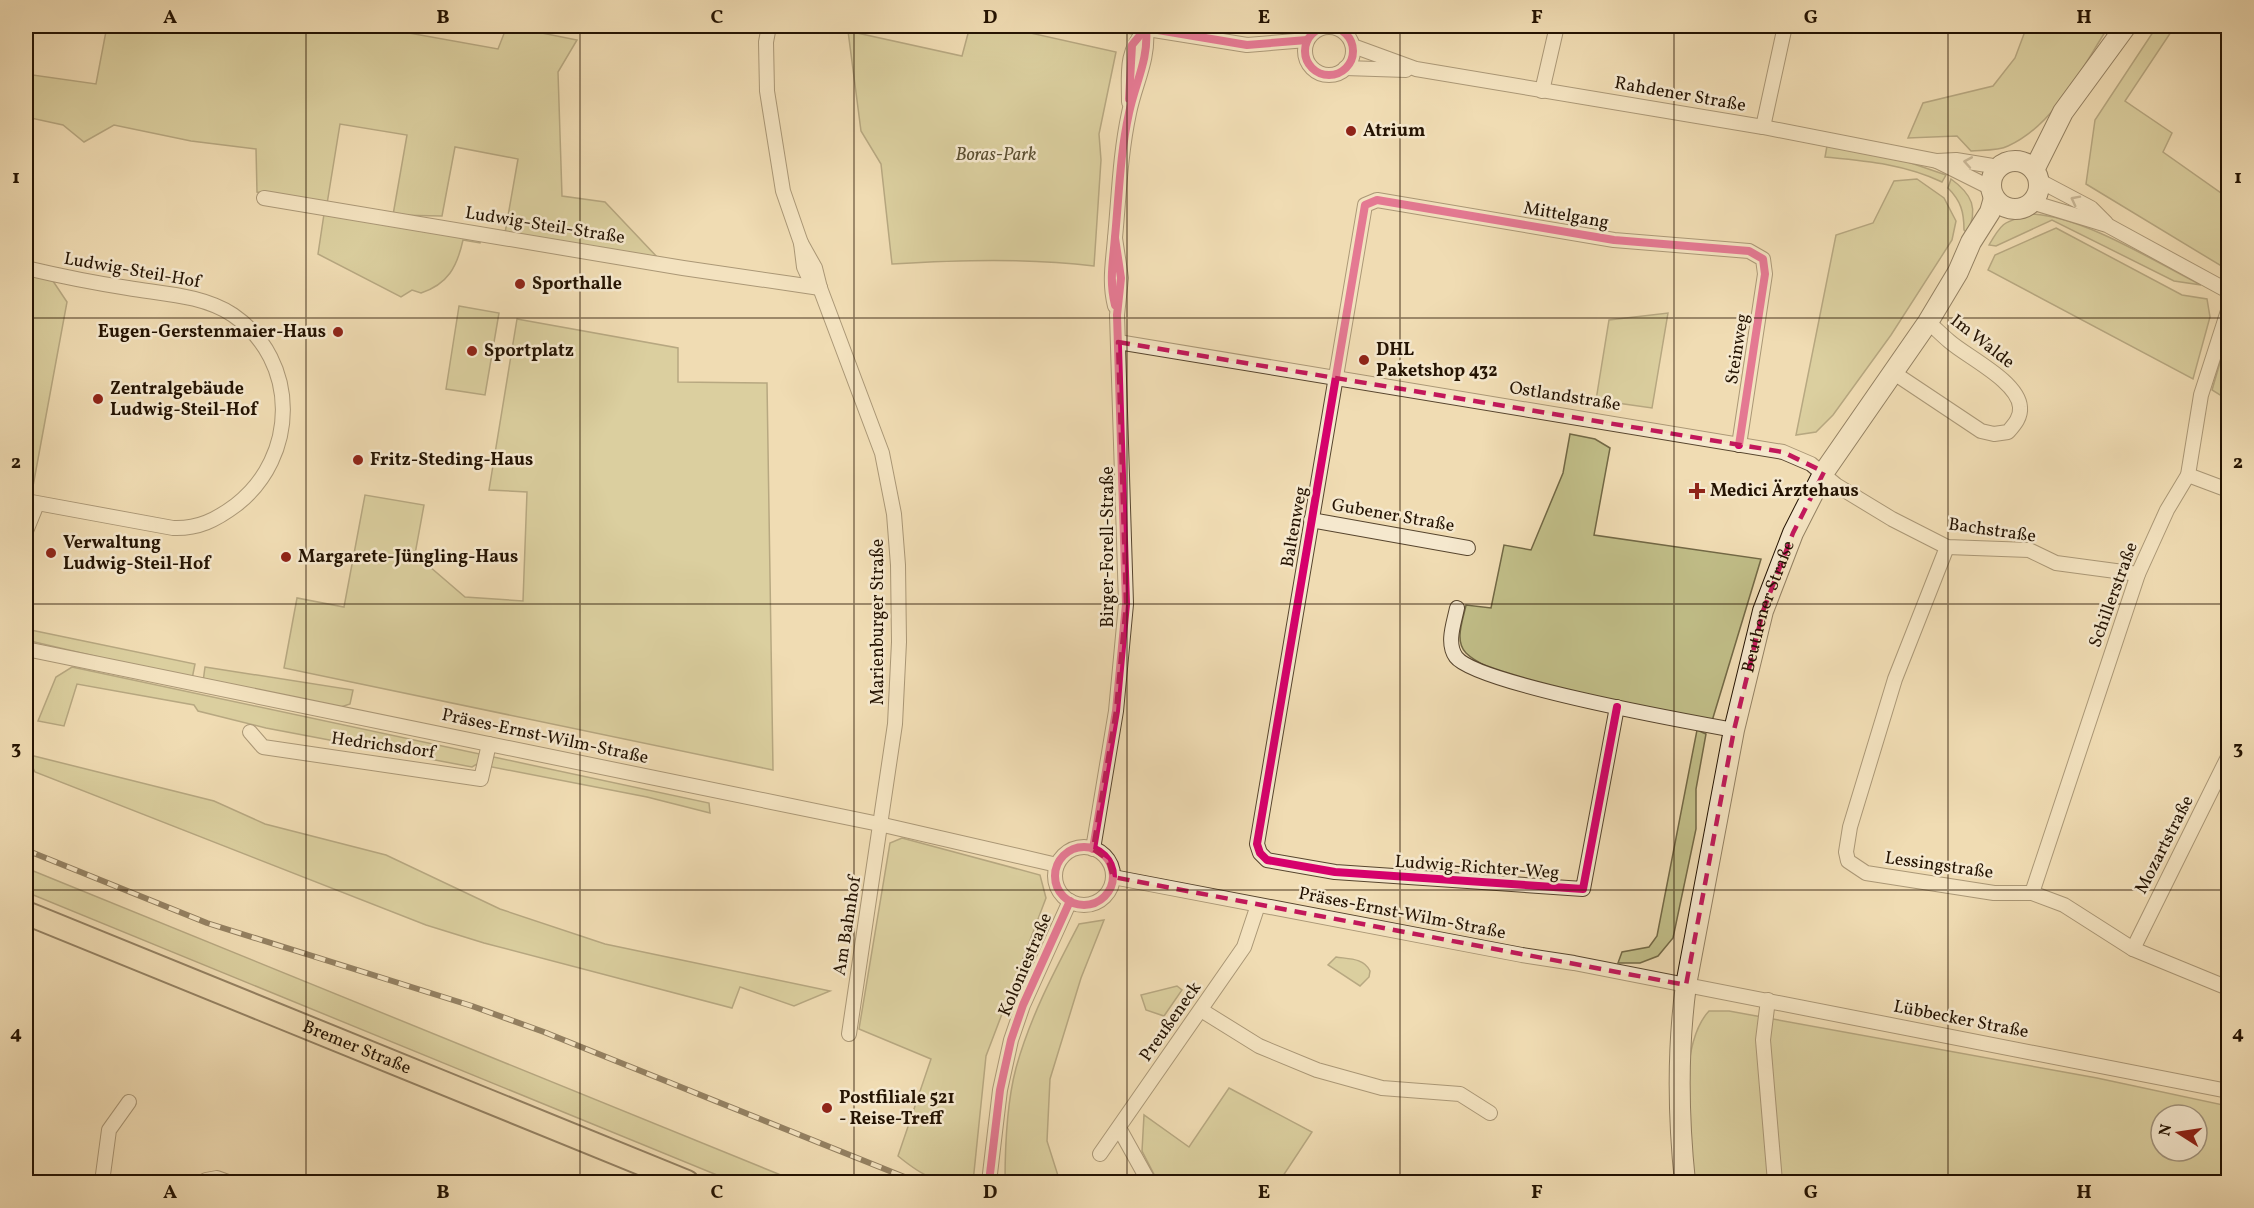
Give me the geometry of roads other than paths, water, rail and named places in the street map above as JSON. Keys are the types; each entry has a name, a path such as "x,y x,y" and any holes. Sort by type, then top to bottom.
{"main road":[{"path":"2031,170 2005,162 1999,167 1991,180 1998,198 2017,209 2031,202 2036,195 2031,170 2063,112 2126,26"},
{"name":"Beuthener Straße","path":"1685,1182 1678,1113 1681,1023 1686,985 1734,730 1763,611 1792,533 1824,472 1894,373 1958,272 1980,249 1999,217 1998,198"},
{"name":"Bremer Straße","path":"26,913 687,1182"}],"street":[{"name":"Marienburger Straße","path":"769,26 766,42 767,92 783,191 801,243 815,268 820,288 875,428 888,475 894,514 898,565 898,687 895,724 879,824"},
{"path":"1129,26 1247,45 1306,40"},
{"path":"1542,91 1557,26"},
{"path":"1763,128 1785,26"},
{"path":"1318,27 1336,27 1352,37 1350,62 1346,68 1331,75 1316,71 1305,58 1306,40 1318,27"},
{"name":"Birger-Forell-Straße","path":"1093,849 1116,711 1126,604 1117,315 1121,278 1115,238 1119,176 1129,111 1132,45 1146,28"},
{"name":"Rahdener Straße","path":"1352,37 1416,69"},
{"name":"Rahdener Straße","path":"1346,68 1416,69 1763,128 1937,161 1956,160 1999,167"},
{"name":"Rahdener Straße","path":"1937,161 1998,198"},
{"path":"2031,170 2091,208 2107,225"},
{"name":"Ludwig-Steil-Straße","path":"264,198 683,268 820,288"},
{"name":"Mittelgang","path":"1365,205 1377,200 1614,240 1749,251 1763,259"},
{"path":"2031,202 2107,225 2229,291"},
{"name":"Baltenweg","path":"1260,853 1257,844 1365,205"},
{"name":"Steinweg","path":"1739,445 1765,274 1763,259"},
{"name":"Ludwig-Steil-Hof","path":"26,268 201,301 218,307 244,324 270,355 279,378 284,405 279,447 266,474 246,496 206,523 190,528 173,528 31,503 26,531"},
{"name":"Schillerstraße","path":"2032,893 2138,574 2167,510 2188,475 2191,443 2201,395 2229,311"},
{"name":"Im Walde","path":"1894,373 1981,431 1994,434 2008,432 2018,421 2020,407 2016,395 2005,382 1949,341 1928,322"},
{"name":"Ostlandstraße","path":"1118,342 1335,380 1783,452 1824,472"},
{"name":"Bachstraße","path":"1824,472 1836,485 1860,501 1947,547 2029,550 2056,562 2138,574"},
{"path":"2188,475 2229,490"},
{"name":"Gubener Straße","path":"1311,520 1468,548"},
{"name":"Lessingstraße","path":"1947,547 1895,679 1850,827 1846,852 1848,861 1866,873 1994,893 2032,893 2064,904 2133,949 2229,988"},
{"path":"1457,608 1450,643 1456,658 1481,671 1539,689 1734,730"},
{"name":"Präses-Ernst-Wilm-Straße","path":"26,649 879,824 1057,865"},
{"name":"Ludwig-Richter-Weg","path":"1260,853 1267,860 1335,872 1583,888 1617,707"},
{"name":"Hedrichsdorf","path":"250,732 263,747 481,779 489,744"},
{"name":"Mozartstraße","path":"2133,949 2229,757"},
{"name":"Am Bahnhof","path":"849,1034 877,852 879,824"},
{"path":"1093,849 1108,860 1113,878 1105,895 1098,901 1079,905 1070,901 1056,886 1057,865 1063,856 1072,850 1093,849"},
{"name":"Präses-Ernst-Wilm-Straße","path":"1113,878 1686,985"},
{"name":"Koloniestraße","path":"989,1177 1000,1090 1011,1040 1023,1005 1070,901"},
{"name":"Preußeneck","path":"1100,1154 1244,948 1258,905"},
{"name":"Lübbecker Straße","path":"1686,985 2229,1091"},
{"path":"1768,1000 1763,1040 1775,1182"},
{"path":"1201,1010 1259,1046 1317,1070 1383,1088 1460,1094 1490,1113"},
{"path":"102,1182 109,1130 129,1102"},
{"path":"1119,1128 1149,1182"},
{"path":"204,1182 217,1178 228,1182"}],"railway":[{"path":"26,850 207,923 472,1006 544,1032 917,1182"}],"place":[{"name":"Atrium","path":"1351,131"},
{"name":"Sporthalle","path":"520,284"},
{"name":"Eugen-Gerstenmaier-Haus","path":"338,332"},
{"name":"Sportplatz","path":"472,351"},
{"name":"DHL Paketshop 432","path":"1364,360"},
{"name":"Zentralgebäude Ludwig-Steil-Hof","path":"98,399"},
{"name":"Fritz-Steding-Haus","path":"358,460"},
{"name":"Medici Ärztehaus","path":"1697,491"},
{"name":"Verwaltung Ludwig-Steil-Hof","path":"51,553"},
{"name":"Margarete-Jüngling-Haus","path":"286,557"},
{"name":"Postfiliale 521 - Reise-Treff","path":"827,1108"}],"park label":[{"name":"Boras-Park","path":"996,155"}]}
